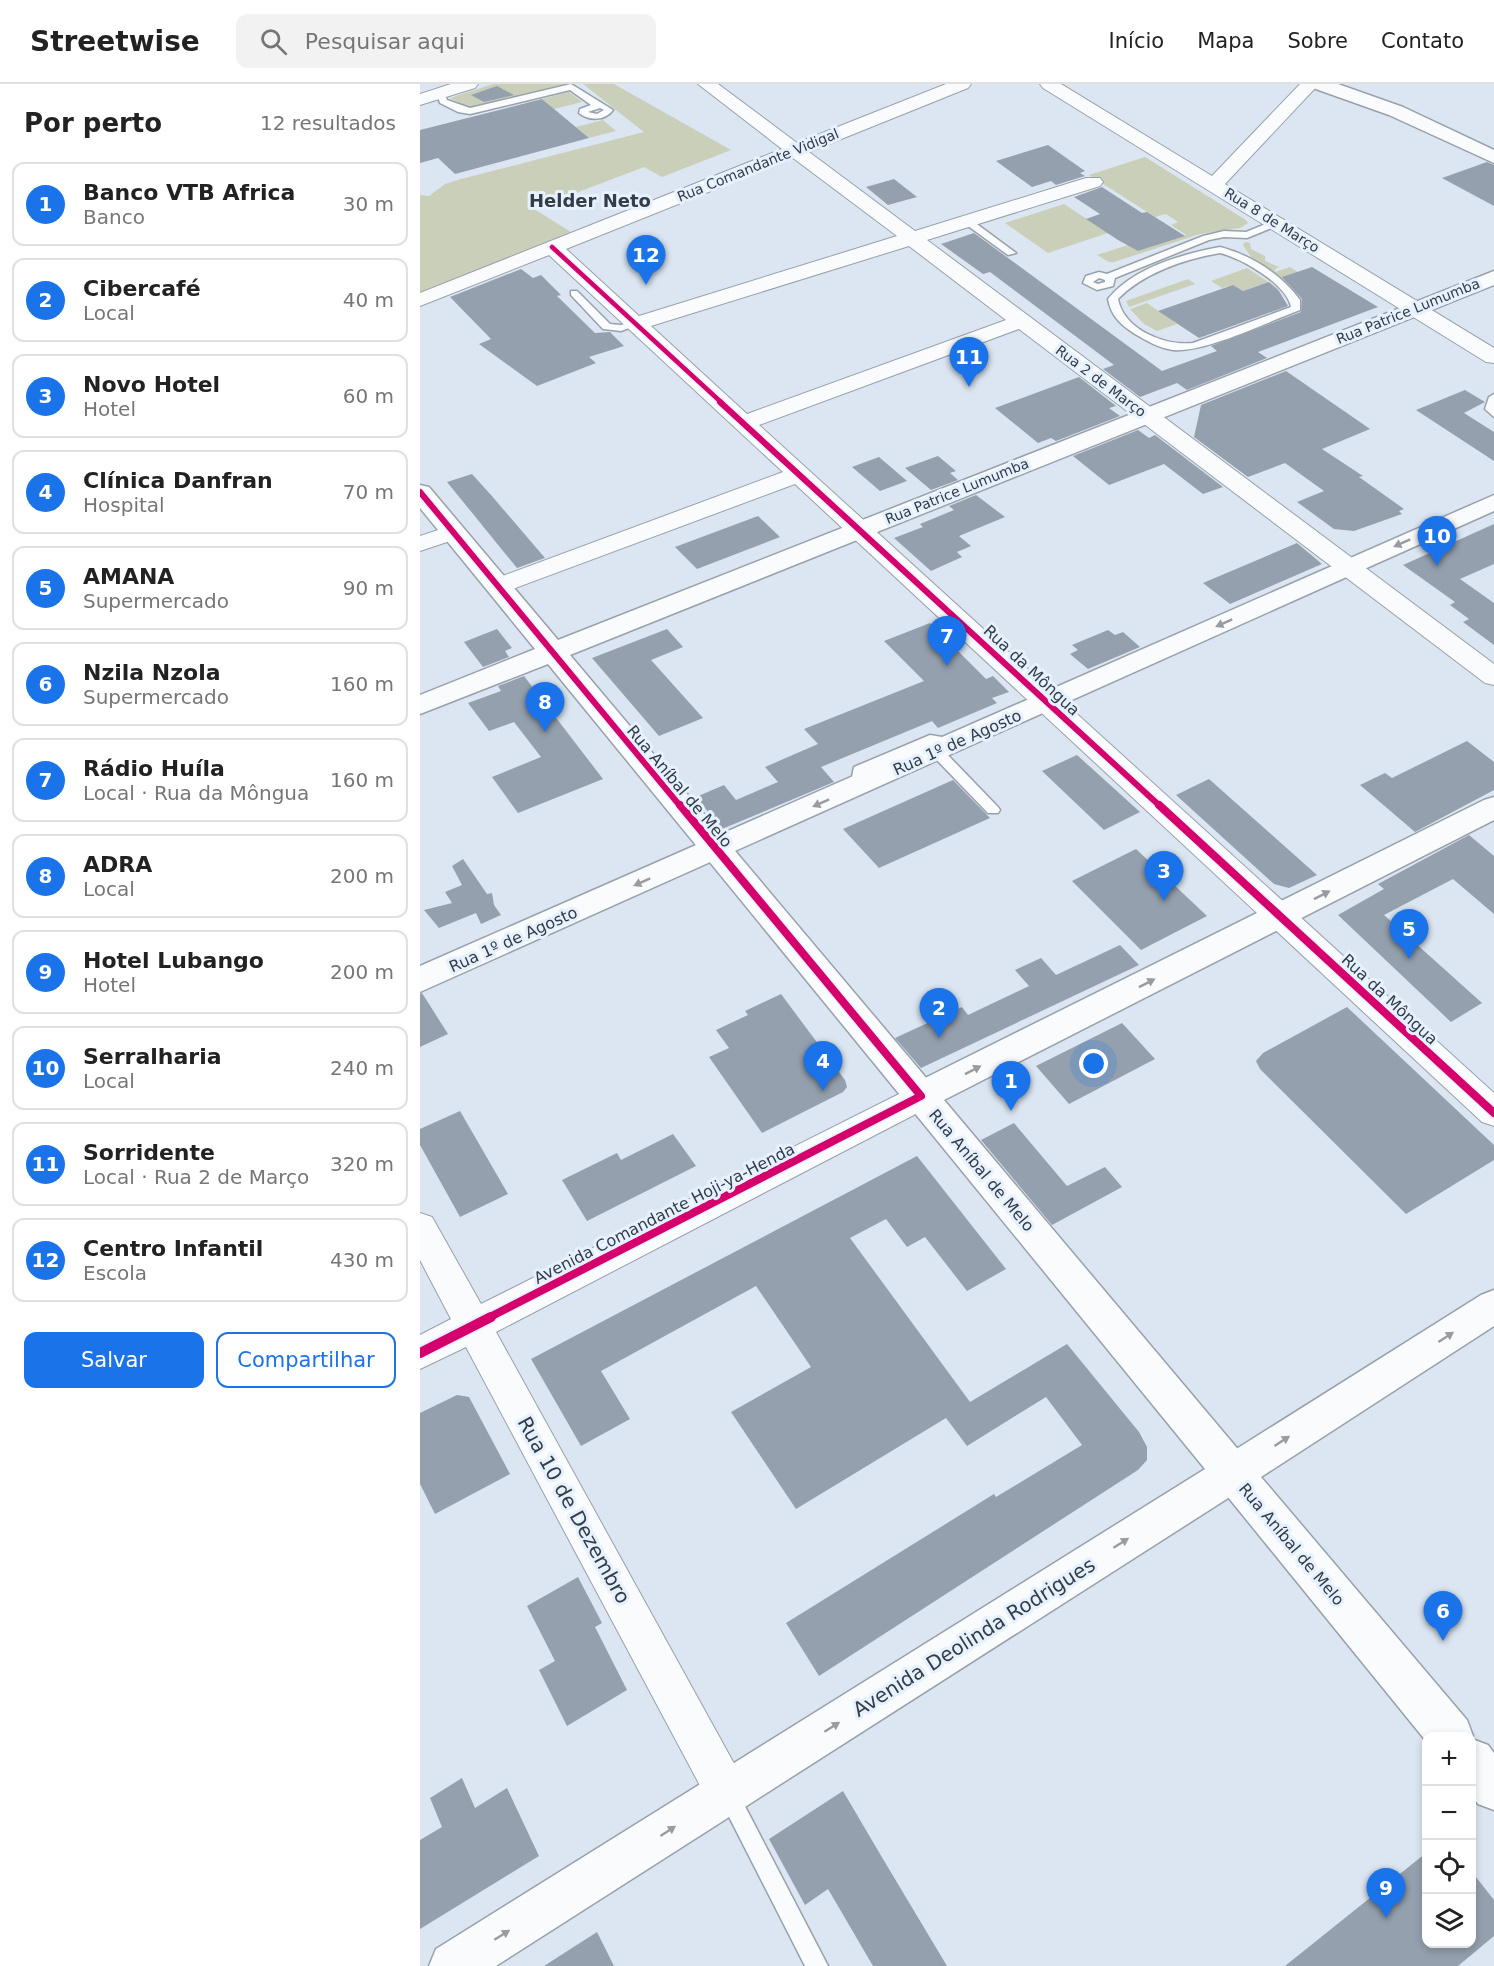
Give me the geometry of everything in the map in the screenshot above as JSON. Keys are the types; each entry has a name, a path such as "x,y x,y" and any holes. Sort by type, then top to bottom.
{"main road":[{"path":"1320,84 1396,111 1494,157"},
{"name":"Rua Patrice Lumumba","path":"420,705 1494,277"},
{"name":"Rua Aníbal de Melo","path":"420,492 1447,1732"},
{"name":"Rua 1º de Agosto","path":"420,980 1494,502"},
{"name":"Avenida Comandante Hoji-ya-Henda","path":"921,1096 1494,807"},
{"name":"Avenida Deolinda Rodrigues","path":"453,1966 1494,1306"},
{"path":"1476,1766 1494,1788"}],"street":[{"path":"420,100 469,84"},
{"name":"Rua 2 de Março","path":"707,84 1494,677"},
{"name":"Rua Comandante Vidigal","path":"420,300 962,84"},
{"name":"Rua 8 de Março","path":"1049,84 1494,357"},
{"path":"1214,185 1310,84"},
{"path":"635,324 1093,182"},
{"name":"Rua da Môngua","path":"552,247 1494,1113"},
{"path":"743,423 1022,321"},
{"path":"498,586 799,474"},
{"path":"420,544 453,532"},
{"name":"Avenida Comandante Hoji-ya-Henda","path":"420,1353 921,1096"},
{"name":"Rua 10 de Dezembro","path":"420,1227 728,1793"}],"lane":[{"path":"441,93 443,100 465,111 571,87 576,88 596,105"},
{"path":"967,221 1011,253"},
{"path":"1204,251 1220,249 1236,254 1292,293 1297,303 1296,308 1195,346 1181,347 1153,340 1127,323 1115,310 1113,299 1119,291 1140,278 1204,251 1276,223"},
{"path":"1109,278 1206,238 1224,234 1247,235"},
{"path":"574,294 607,327 621,328 635,324"},
{"path":"1494,397 1490,409 1494,414"},
{"path":"945,747 993,810"},
{"path":"728,1793 817,1966"}],"green space":[{"path":"493,84 564,84 469,108 450,98"},
{"path":"583,84 614,84 731,150 662,177 644,167 534,209 571,232 420,293 420,195 429,196 445,184 461,179 644,132"},
{"path":"569,92 582,102 554,109 542,99"},
{"path":"603,120 616,131 589,138 576,127"},
{"path":"1145,157 1248,223 1240,228 1200,234 1114,262 1109,262 1097,255 1128,245 1138,251 1186,235 1171,225 1178,222 1166,214 1155,217 1089,175"},
{"path":"1064,204 1108,233 1048,253 1005,223"},
{"path":"1245,242 1250,243 1251,249 1265,256 1265,261 1279,267 1275,269 1275,272 1290,267 1346,303 1309,304 1291,286 1251,257 1243,245"},
{"path":"1247,268 1279,289 1269,292 1259,285 1243,291 1233,285 1222,288 1211,281"},
{"path":"1188,279 1195,284 1129,307 1126,301"},
{"path":"1147,303 1177,324 1157,331 1144,324 1130,309"}],"building":[{"path":"497,86 514,95 484,102 471,95"},
{"path":"542,99 589,138 455,174 438,158 420,163 420,130"},
{"path":"1048,145 1085,171 1080,173 1085,176 1056,185 1051,181 1032,187 996,161"},
{"path":"1487,162 1494,165 1494,206 1442,178"},
{"path":"894,179 917,197 888,205 866,187"},
{"path":"1102,187 1142,213 1147,212 1185,236 1138,251 1118,240 1086,219 1100,214 1074,197"},
{"path":"974,233 1162,371 1217,351 1211,346 1301,312 1302,299 1282,277 1312,267 1378,307 1258,352 1267,358 1187,390 1177,383 1140,397 1103,369 1114,365 990,272 983,274 941,244"},
{"path":"521,269 533,278 541,275 561,295 557,296 595,333 610,332 624,346 589,357 596,363 537,386 479,344 491,339 450,297"},
{"path":"1269,282 1279,291 1288,306 1199,338 1158,311 1233,285 1243,291"},
{"path":"1286,371 1370,429 1322,449 1363,476 1359,477 1404,509 1399,511 1402,514 1354,531 1334,529 1297,502 1324,491 1285,463 1248,477 1194,437 1201,405"},
{"path":"1079,377 1116,406 1109,408 1120,416 1056,441 1051,438 1038,443 995,408"},
{"path":"1465,390 1485,402 1464,413 1494,432 1494,461 1416,410"},
{"path":"1138,430 1149,438 1155,435 1223,487 1203,494 1164,464 1109,485 1073,456"},
{"path":"938,456 956,471 950,473 958,480 931,490 905,468"},
{"path":"879,457 907,481 880,491 852,467"},
{"path":"472,474 545,558 517,568 447,482"},
{"path":"976,495 1005,517 959,536 971,546 957,552 962,557 931,571 894,538 923,527 920,524 954,510 949,506"},
{"path":"758,516 780,537 697,569 675,547"},
{"path":"1494,524 1494,564 1460,579 1494,603 1494,645 1463,622 1469,619 1450,605 1455,602 1403,565"},
{"path":"1297,543 1322,564 1230,604 1203,583"},
{"path":"930,623 986,679 993,676 1009,692 992,698 997,703 938,728 932,721 821,767 834,782 722,829 696,797 724,785 736,800 778,782 765,767 818,744 804,729 924,681 884,641"},
{"path":"497,629 512,648 505,651 509,657 483,667 464,642"},
{"path":"667,629 683,647 651,660 703,718 659,736 592,658"},
{"path":"1108,630 1115,635 1123,632 1140,647 1088,669 1070,654 1078,650 1072,645"},
{"path":"524,676 603,779 518,813 492,777 541,757 514,722 489,731 468,703 501,691 498,686"},
{"path":"1467,741 1494,762 1494,790 1415,832 1360,785 1385,773 1392,778"},
{"path":"1077,755 1140,812 1104,830 1042,771"},
{"path":"1209,779 1317,875 1289,888 1274,884 1176,795"},
{"path":"953,780 990,818 879,868 843,829"},
{"path":"1469,835 1494,856 1494,914 1453,879 1384,915 1482,1003 1451,1022 1338,915 1384,889 1378,884"},
{"path":"1136,849 1207,916 1141,950 1072,881"},
{"path":"463,859 487,894 492,893 494,905 501,915 481,924 476,913 439,928 424,910 452,903 445,892 462,885 452,866"},
{"path":"1120,945 1139,965 921,1068 895,1038 962,1007 968,1015 1029,986 1015,970 1041,958 1056,975"},
{"path":"422,993 448,1034 420,1047 420,994"},
{"path":"781,994 845,1080 847,1087 843,1092 762,1133 709,1057 729,1048 716,1030 748,1015 745,1011"},
{"path":"1347,1007 1494,1145 1494,1160 1406,1214 1260,1069 1256,1061 1263,1053"},
{"path":"1122,1023 1155,1059 1069,1104 1036,1066"},
{"path":"460,1111 508,1194 460,1217 420,1145 420,1129"},
{"path":"1014,1123 1067,1186 1105,1167 1122,1187 1052,1225 981,1140"},
{"path":"673,1134 696,1166 587,1221 562,1180 617,1153 621,1160"},
{"path":"917,1156 1006,1269 967,1291 925,1237 907,1247 886,1219 850,1238 970,1402 1067,1344 1139,1432 1147,1447 1147,1460 1138,1470 819,1676 786,1623 994,1494 996,1497 1082,1445 1046,1397 967,1446 946,1418 796,1509 731,1412 811,1367 756,1286 601,1371 630,1419 581,1446 531,1359"},
{"path":"457,1395 469,1397 510,1474 435,1514 420,1484 420,1413"},
{"path":"578,1577 602,1623 595,1627 627,1690 567,1726 539,1670 555,1661 527,1606"},
{"path":"462,1778 475,1808 507,1788 539,1856 420,1929 420,1840 442,1827 430,1798"},
{"path":"843,1791 947,1966 873,1966 828,1889 805,1905 769,1839"},
{"path":"1422,1856 1422,1948 1476,1948 1476,1877 1494,1900 1494,1936 1458,1966 1285,1966"},
{"path":"597,1932 614,1966 544,1966"}],"cycle path":[{"path":"552,247 1494,1113"},
{"path":"420,492 921,1096 420,1353"}],"place":[{"name":"Centro Infantil","path":"646,285"},
{"name":"Sorridente","path":"969,387"},
{"name":"Serralharia","path":"1437,566"},
{"name":"Rádio Huíla","path":"947,666"},
{"name":"ADRA","path":"545,732"},
{"name":"Novo Hotel","path":"1164,901"},
{"name":"AMANA","path":"1409,959"},
{"name":"Cibercafé","path":"939,1038"},
{"name":"Clínica Danfran","path":"823,1091"},
{"name":"Banco VTB Africa","path":"1011,1111"},
{"name":"Nzila Nzola","path":"1443,1641"},
{"name":"Hotel Lubango","path":"1386,1918"}],"district":[{"name":"Helder Neto","path":"590,201"}]}
